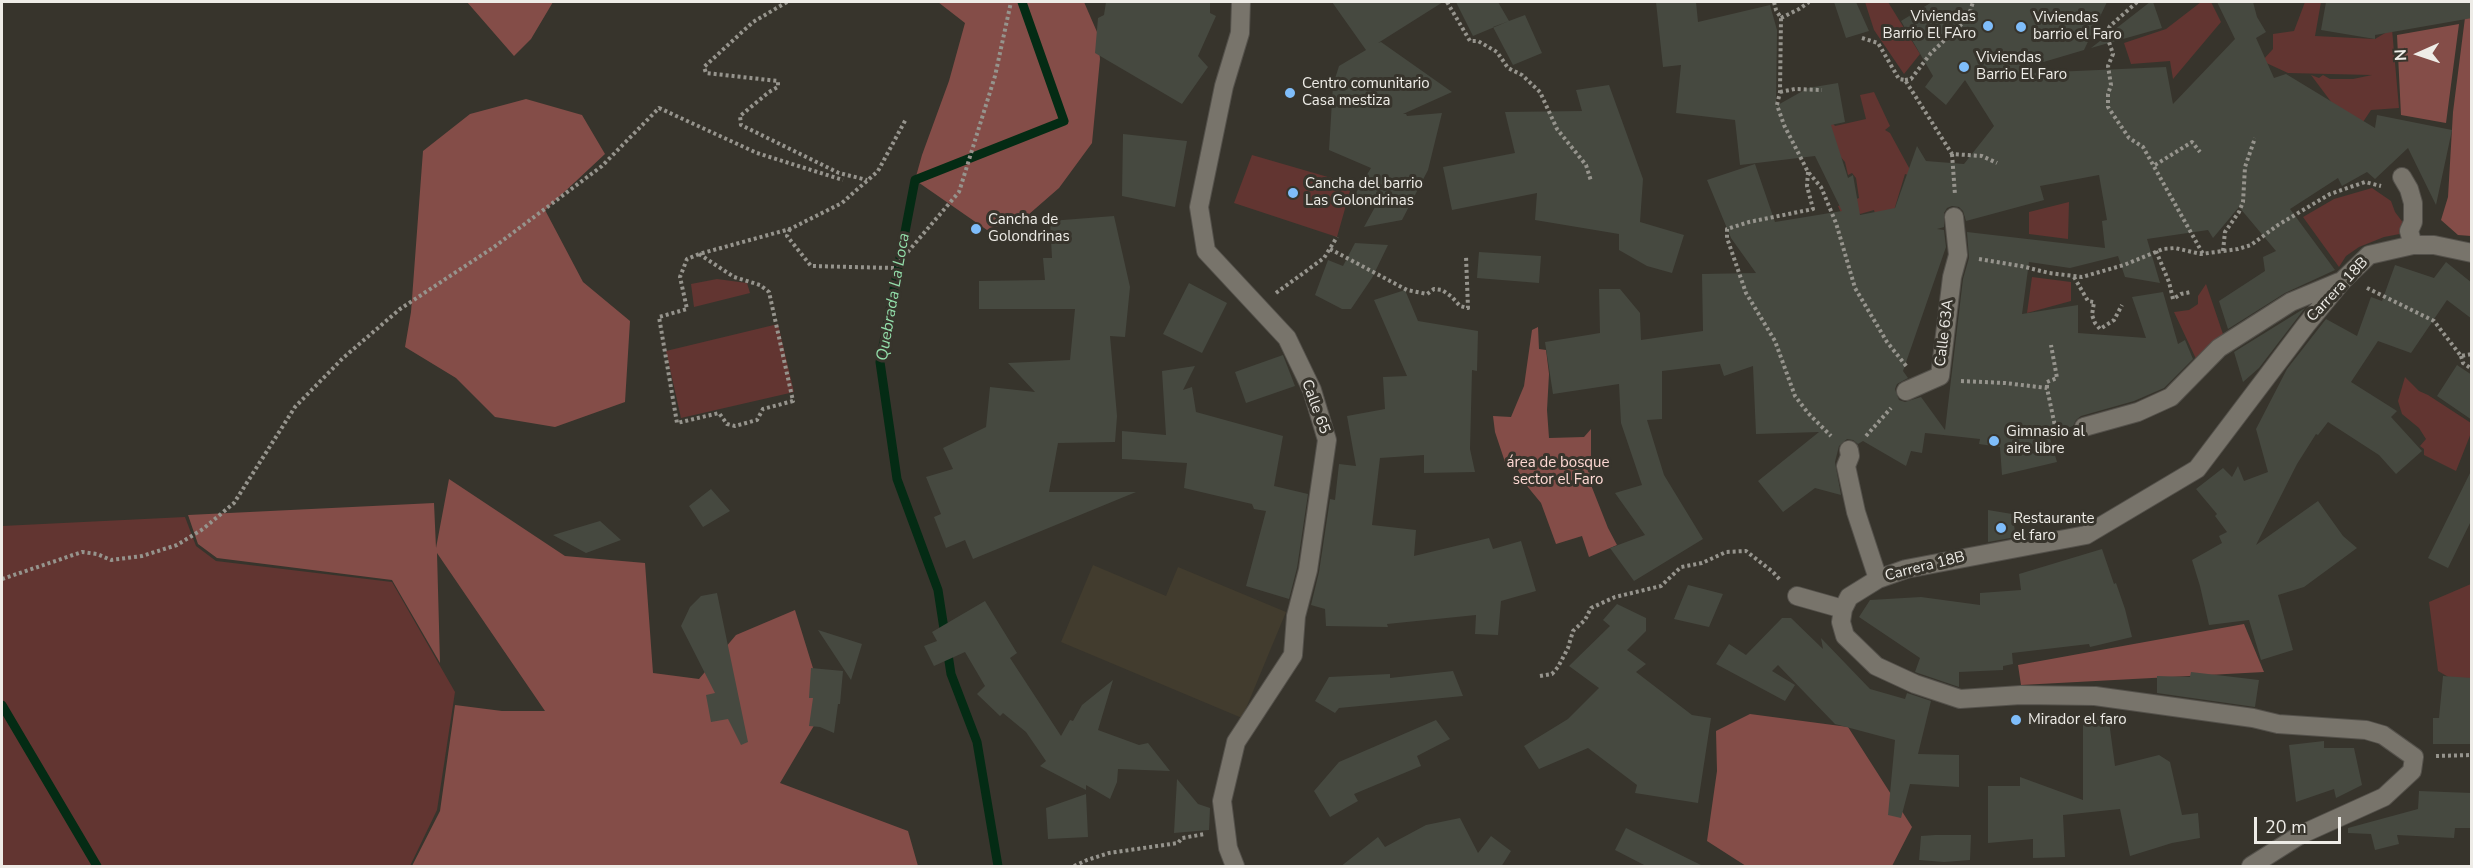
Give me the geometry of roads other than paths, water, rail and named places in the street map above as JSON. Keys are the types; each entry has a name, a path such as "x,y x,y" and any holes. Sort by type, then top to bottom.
{"street":[{"name":"Calle 65","path":"1235,867 1228,848 1222,801 1236,742 1293,655 1296,616 1308,570 1328,440 1312,390 1287,338 1206,251 1199,207 1224,86 1240,33 1240,2"},
{"path":"2402,177 2413,203 2413,222 2409,231 2413,245"},
{"name":"Calle 63A","path":"1906,391 1940,376 1952,277 1958,255 1954,217"},
{"name":"Carrera 18B","path":"1843,609 1849,597 1878,579 1906,569 2086,536 2197,469 2292,341 2343,280 2369,255 2413,245 2434,245 2472,253"},
{"path":"2084,427 2138,412 2171,397 2218,348 2291,302 2343,280"},
{"path":"1850,453 1846,466 1856,512 1878,579"},
{"path":"1797,596 1843,609 1841,622 1845,636 1876,666 1916,684 1960,699 2095,696 2253,718 2278,724 2366,730 2383,735 2414,757 2412,771 2384,797 2300,836 2251,867"}],"waterway":[{"name":"Quebrada La Loca","path":"998,866 977,742 951,674 938,590 897,479 880,362 915,180 1064,121 1022,2"},
{"path":"2,705 97,866"}],"place":[{"name":"Viviendas Barrio El FAro","path":"1988,26"},
{"name":"Viviendas barrio el Faro","path":"2021,27"},
{"name":"Viviendas Barrio El Faro","path":"1964,67"},
{"name":"Centro comunitario Casa mestiza","path":"1290,93"},
{"name":"Cancha del barrio Las Golondrinas","path":"1293,193"},
{"name":"Cancha de Golondrinas","path":"976,229"},
{"name":"Gimnasio al aire libre","path":"1994,441"},
{"name":"Restaurante el faro","path":"2001,528"},
{"name":"Mirador el faro","path":"2016,720"}],"park label":[{"name":"área de bosque sector el Faro","path":"1558,472"}]}
